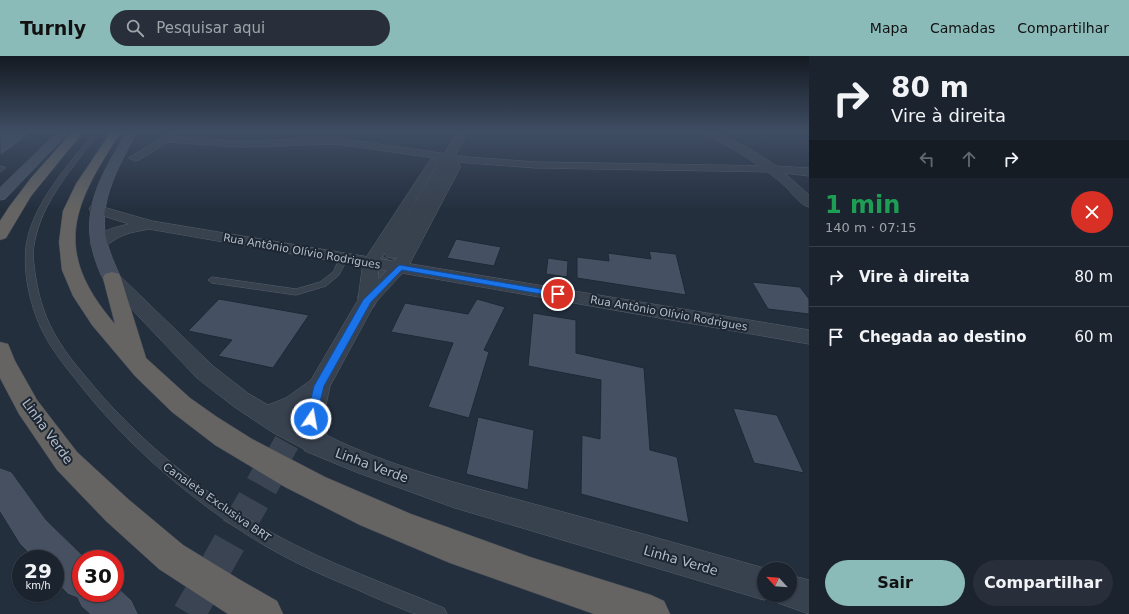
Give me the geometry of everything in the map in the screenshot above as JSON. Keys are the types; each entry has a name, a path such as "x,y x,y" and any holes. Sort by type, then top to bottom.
{"highway":[{"path":"0,235 11,214 27,191 55,158"},
{"path":"98,158 87,175 73,205 68,221 67,242 69,263 77,284 90,307 109,332 137,364 190,412 227,438 264,461 360,509 424,536 509,568 651,614"},
{"path":"112,278 137,364"},
{"name":"Linha Verde","path":"0,350 3,362 28,407 67,461 117,510 171,557 229,594 264,614"}],"main road":[{"path":"0,196 38,158"},
{"name":"Linha Verde","path":"112,278 103,261 98,243 96,209 106,180 118,158"},
{"path":"0,483 33,532 72,571"},
{"path":"105,602 118,614"}],"street":[{"path":"448,158 484,162 559,166 774,169 809,172"},
{"path":"314,443 311,419 319,386 367,300 397,260 448,158"},
{"path":"367,300 371,262 434,162 448,158"},
{"path":"757,158 774,169 809,203"},
{"name":"Rua Antônio Olívio Rodrigues","path":"96,209 150,225 371,262 397,260 809,337"},
{"name":"Rua Antônio Olívio Rodrigues","path":"98,243 126,228 150,225"},
{"name":"Linha Verde","path":"112,278 205,372 236,396 265,415 314,443 367,464 441,490 757,582"},
{"path":"265,415 289,408 302,400 319,386"},
{"path":"0,513 33,532"},
{"path":"797,593 809,596"}],"lane":[{"name":"Canaleta Exclusiva BRT","path":"78,158 50,195 37,221 30,246 31,281 42,320 68,362 108,412 157,460 194,489 242,522 273,542 328,569 393,597 438,614"},
{"path":"212,280 296,292 323,284 336,273 344,258"}],"building":[{"path":"456,239 501,247 494,266 447,258"},
{"path":"649,251 676,254 686,295 577,278 577,257 609,261 608,253 651,259"},
{"path":"548,258 568,261 567,277 546,274"},
{"path":"752,282 800,287 809,299 809,314 768,309"},
{"path":"219,299 309,315 273,368 218,356 232,340 188,331"},
{"path":"477,299 505,307 484,350 489,352 469,418 428,407 453,343 391,332 405,303 468,314"},
{"path":"533,313 576,320 576,353 644,368 650,450 677,457 689,523 581,494 582,435 600,439 601,380 528,366"},
{"path":"733,408 777,415 804,473 754,463"},
{"path":"478,417 534,430 528,490 466,474"}],"tunnel":[{"path":"390,258 393,253"},
{"path":"365,303 391,257"},
{"path":"274,465 315,392"},
{"path":"189,614 274,464"}],"route":[{"path":"311,419 319,386 367,300 400,268 558,294"}]}
